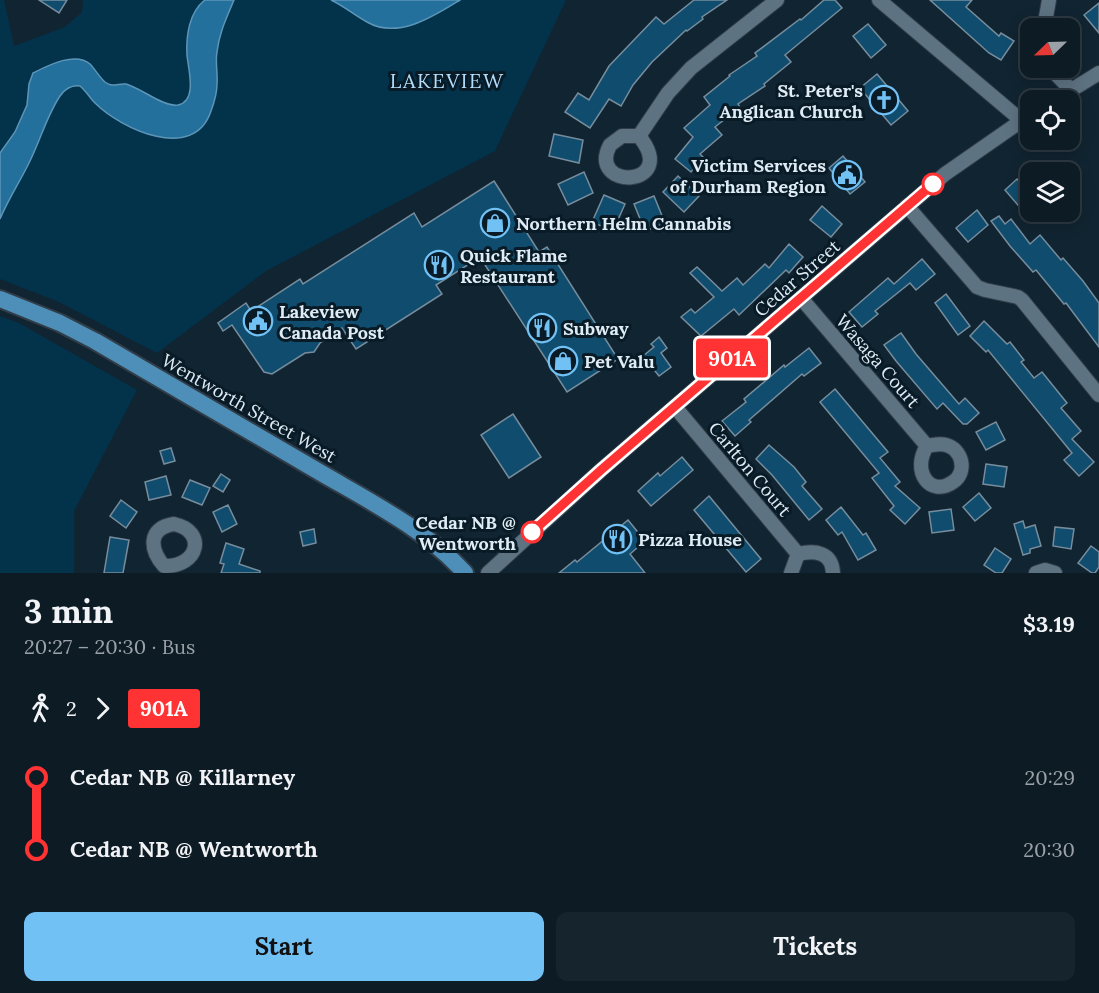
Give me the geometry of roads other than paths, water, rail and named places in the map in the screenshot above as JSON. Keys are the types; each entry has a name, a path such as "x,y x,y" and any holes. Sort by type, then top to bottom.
{"main road":[{"name":"Wentworth Street West","path":"4,300 60,323 95,341 347,488 422,534 465,573"}],"street":[{"path":"639,136 668,93 691,68 777,0"},
{"path":"879,0 1020,113"},
{"path":"1046,18 1049,0"},
{"path":"1074,90 1099,73"},
{"path":"1060,78 1071,90"},
{"name":"Cedar Street","path":"488,573 601,470 907,206 967,157 1020,122"},
{"path":"907,206 977,287 1022,300 1099,394"},
{"name":"Wasaga Court","path":"801,298 927,446"},
{"name":"Carlton Court","path":"675,407 798,554"},
{"path":"791,573 798,554 813,551 820,552 830,561 833,573"},
{"path":"1036,573 1045,570 1055,573"}],"place":[{"name":"St. Peter's Anglican Church","path":"884,100"},
{"name":"Victim Services of Durham Region","path":"847,175"},
{"name":"Northern Helm Cannabis","path":"495,223"},
{"name":"Quick Flame Restaurant","path":"439,265"},
{"name":"Lakeview Canada Post","path":"258,321"},
{"name":"Subway","path":"542,328"},
{"name":"Pet Valu","path":"563,361"},
{"name":"Cedar NB @ Wentworth","path":"532,532"},
{"name":"Pizza House","path":"617,539"}],"district":[{"name":"LAKEVIEW","path":"447,80"}]}
